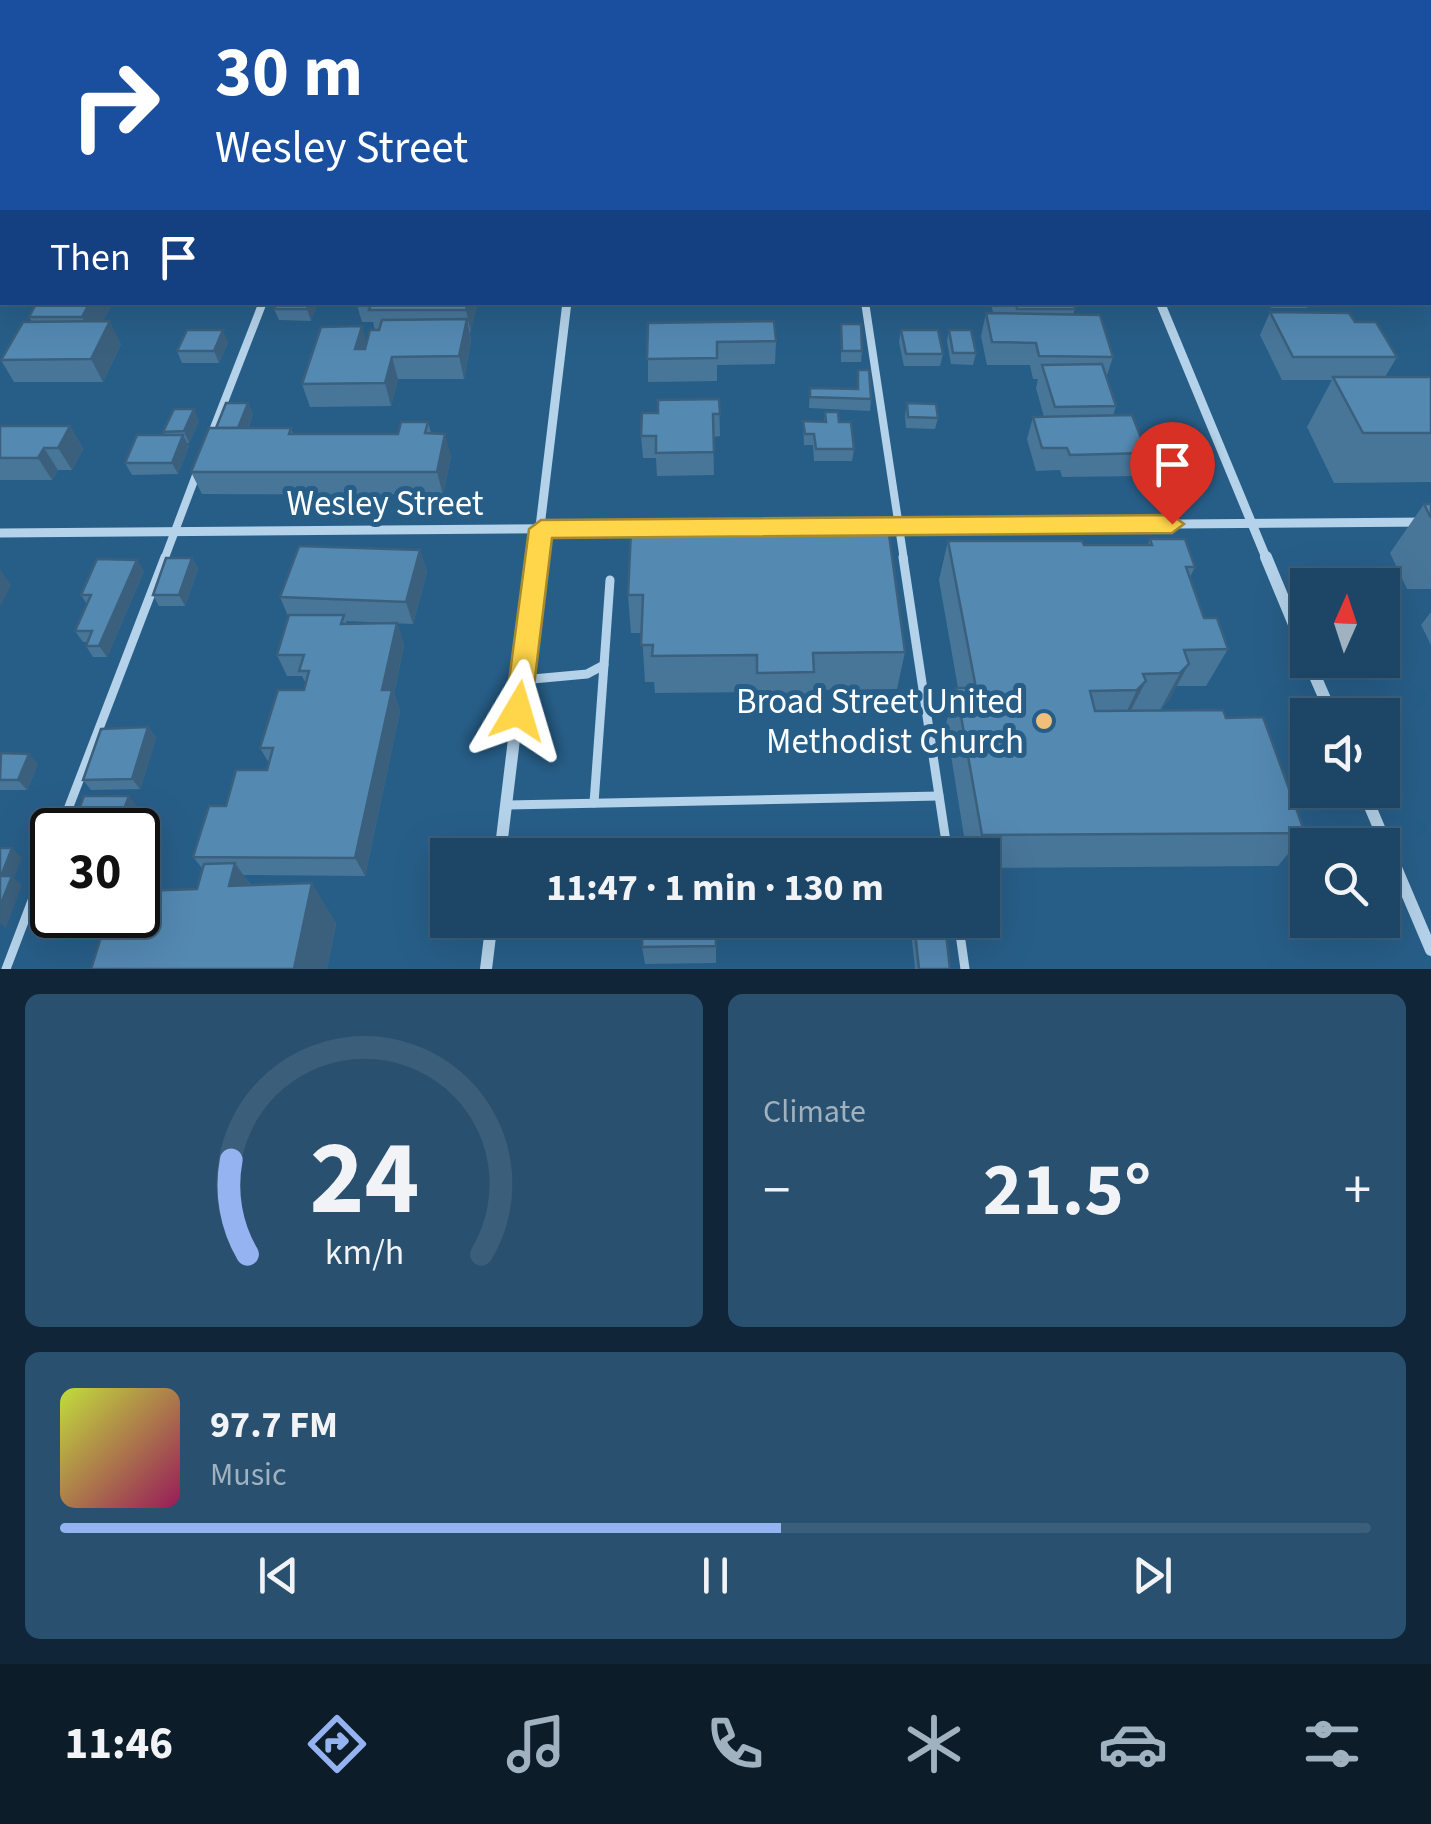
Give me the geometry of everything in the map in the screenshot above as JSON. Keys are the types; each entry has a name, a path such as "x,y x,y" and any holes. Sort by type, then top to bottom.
{"street":[{"path":"502,838 567,305"},
{"path":"1161,305 1290,617"},
{"name":"Wesley Street","path":"0,533 1431,522"},
{"path":"1372,808 1431,950"},
{"path":"486,969 490,938"}],"lane":[{"path":"208,443 262,305"},
{"path":"864,305 945,838"},
{"path":"68,808 202,461"},
{"path":"594,803 610,580"},
{"path":"522,680 587,674 604,665"},
{"path":"506,805 939,796"},
{"path":"6,969 30,906"},
{"path":"961,938 965,969"}],"building":[{"path":"35,305 88,305 82,317 29,317"},
{"path":"276,305 308,305 307,309 274,309"},
{"path":"371,305 467,305 466,310 369,310"},
{"path":"1016,305 1074,305 1075,309 1017,309"},
{"path":"1270,312 1349,313 1355,322 1376,322 1397,357 1293,357"},
{"path":"986,313 1100,315 1113,357 1039,356 1036,343 992,342"},
{"path":"467,319 459,356 392,357 385,383 302,384 321,327 362,326 355,349 365,349 370,330 379,330 382,320"},
{"path":"110,321 91,359 1,360 23,322"},
{"path":"774,321 776,341 717,342 717,358 647,359 648,323"},
{"path":"841,324 861,324 862,351 842,351"},
{"path":"187,330 223,330 214,351 177,351"},
{"path":"901,330 938,330 943,354 906,354"},
{"path":"949,330 971,330 976,353 953,353"},
{"path":"1102,364 1116,406 1055,407 1042,365"},
{"path":"858,370 869,370 871,399 810,397 810,388 858,389"},
{"path":"1333,377 1431,377 1431,433 1363,433"},
{"path":"719,399 720,414 713,414 714,452 656,453 656,436 641,436 642,413 658,413 658,400"},
{"path":"226,403 248,403 238,428 216,428"},
{"path":"907,403 936,404 938,418 908,417"},
{"path":"174,409 194,409 184,431 163,432"},
{"path":"825,412 838,412 839,422 851,422 854,449 816,449 814,434 805,434 803,421 826,422"},
{"path":"1132,415 1147,453 1070,455 1067,448 1042,448 1033,417"},
{"path":"401,422 428,422 425,433 445,434 437,472 191,472 209,428 291,428 289,434 398,434"},
{"path":"0,426 70,426 58,448 44,448 38,458 0,458"},
{"path":"137,435 183,435 172,463 125,463"},
{"path":"888,527 905,652 813,653 814,672 757,673 757,655 652,656 653,645 641,645 643,595 628,595 631,530"},
{"name":"Broad Street United Methodist Church","path":"1150,539 1185,539 1195,567 1186,567 1204,618 1217,618 1228,649 1184,650 1189,664 1180,673 1143,674 1146,681 1137,690 1090,691 1095,711 1223,710 1226,718 1263,717 1290,792 1290,808 1296,808 1303,828 1290,828 1290,833 982,835 956,688 976,688 948,541 1152,545"},
{"path":"299,546 420,550 406,602 280,597"},
{"path":"166,558 192,558 179,595 153,595"},
{"path":"97,559 137,560 99,646 86,646 92,631 75,631 91,595 81,595"},
{"path":"289,615 344,615 341,624 397,623 382,690 392,690 355,858 193,857 209,806 226,806 236,770 267,770 273,748 260,748 278,690 304,690 309,671 299,671 304,655 277,655"},
{"path":"148,727 132,779 83,780 101,729"},
{"path":"1,753 29,754 18,780 0,780"},
{"path":"84,796 129,796 124,808 79,808"},
{"path":"0,848 12,848 1,876 12,876 0,906"},
{"path":"235,863 229,886 312,883 294,969 91,969 101,938 160,938 160,890 197,889 204,864"},
{"path":"642,938 716,938 716,946 642,947"},
{"path":"916,938 947,938 950,969 919,969"}],"place":[{"name":"Broad Street United Methodist Church","path":"1044,721"}],"route":[{"path":"518,711 541,529 1172,524"}]}
